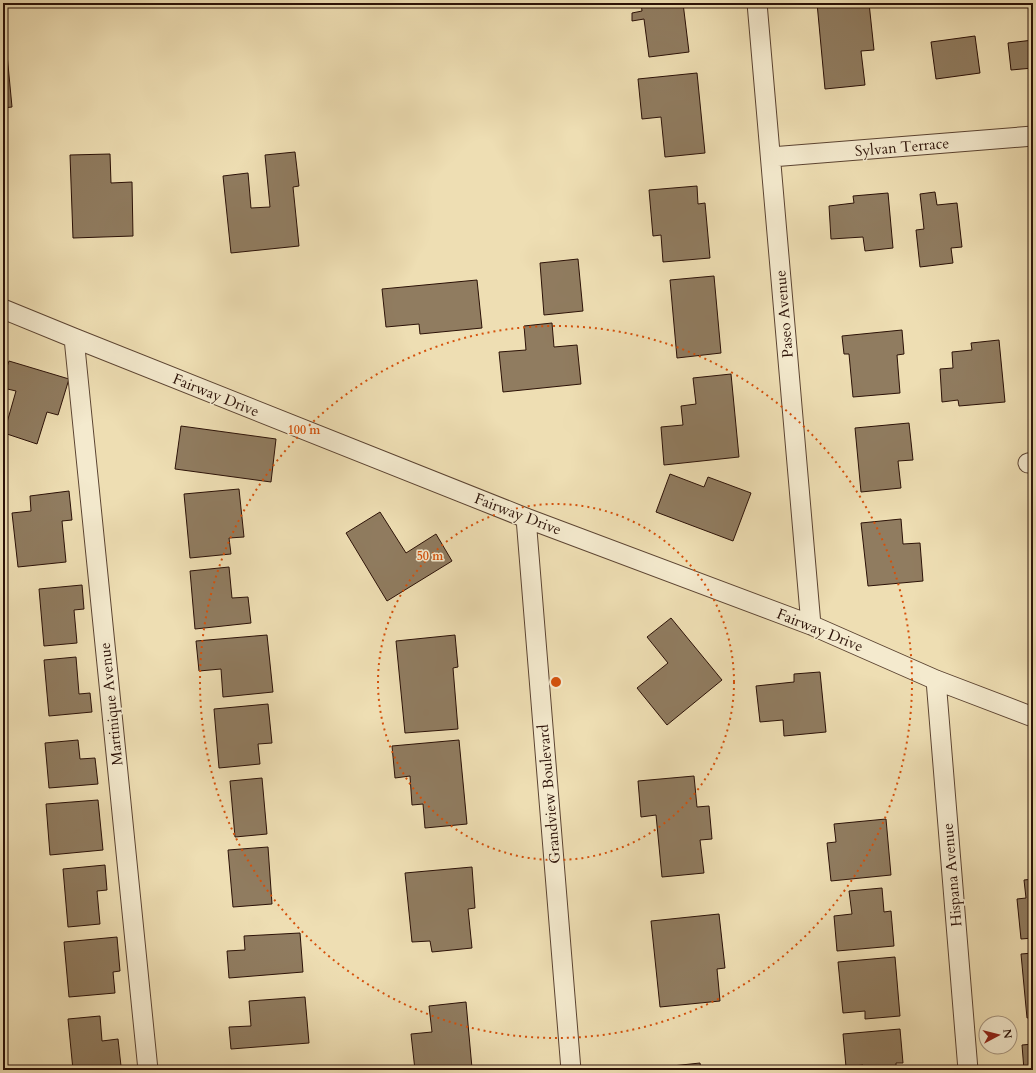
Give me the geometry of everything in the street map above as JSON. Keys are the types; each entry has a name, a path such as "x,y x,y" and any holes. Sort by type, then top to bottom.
{"street":[{"name":"Paseo Avenue","path":"757,3 811,625"},
{"name":"Sylvan Terrace","path":"771,157 1033,136"},
{"name":"Fairway Drive","path":"3,309 526,518 811,625 936,680 1033,717"},
{"name":"Martinique Avenue","path":"74,338 148,1070"},
{"name":"Grandview Boulevard","path":"526,518 572,1070"},
{"name":"Hispana Avenue","path":"936,680 968,1070"}],"building":[{"path":"641,3 683,3 689,52 649,57 644,19 632,21 632,13 642,11"},
{"path":"817,3 869,3 874,50 861,51 865,85 825,89"},
{"path":"3,33 5,33 12,107 3,108"},
{"path":"975,36 980,73 936,79 931,42"},
{"path":"1033,40 1033,68 1011,70 1008,43"},
{"path":"697,73 705,153 665,157 661,117 642,119 638,79"},
{"path":"295,152 299,186 293,187 299,246 231,253 223,176 248,173 251,208 270,207 265,155"},
{"path":"110,154 111,183 132,182 133,236 73,238 70,155"},
{"path":"697,186 698,204 705,203 710,258 663,262 661,235 653,236 649,190"},
{"path":"935,192 937,205 957,203 962,247 951,248 953,263 920,267 916,230 924,229 920,194"},
{"path":"888,193 893,248 865,251 863,237 831,239 829,206 854,203 853,196"},
{"path":"578,259 583,311 544,315 540,263"},
{"path":"714,276 721,353 677,358 670,280"},
{"path":"477,280 482,328 420,334 419,324 386,327 382,289"},
{"path":"552,323 554,347 577,345 581,384 503,392 499,352 526,350 524,326"},
{"path":"902,330 904,354 897,355 900,393 853,397 849,354 844,354 842,336"},
{"path":"999,340 1005,402 959,406 958,400 942,402 940,369 953,368 952,352 972,350 971,343"},
{"path":"9,361 69,379 58,415 47,412 37,444 4,433 16,391 3,388 3,373 5,373"},
{"path":"731,374 739,457 664,465 661,427 683,425 681,406 696,404 693,378"},
{"path":"909,423 913,460 898,461 901,488 861,492 855,428"},
{"path":"181,426 276,439 271,482 175,469"},
{"path":"670,474 704,487 708,477 751,493 733,541 656,512"},
{"path":"239,489 244,537 229,538 231,554 190,558 184,494"},
{"path":"69,491 72,520 62,521 66,562 18,567 12,513 31,511 30,496"},
{"path":"380,512 406,553 436,534 452,561 387,601 346,533"},
{"path":"901,519 903,544 920,543 923,581 868,586 861,523"},
{"path":"229,567 232,598 248,597 251,623 195,629 190,571"},
{"path":"82,585 84,609 74,610 77,643 44,646 39,589"},
{"path":"671,618 722,680 667,725 637,688 668,663 647,637"},
{"path":"267,635 273,692 223,697 221,669 199,671 196,641"},
{"path":"455,635 458,667 453,668 458,729 405,733 396,641"},
{"path":"76,657 79,694 90,693 92,712 49,716 44,660"},
{"path":"820,672 826,732 784,736 783,720 760,722 756,686 794,682 794,674"},
{"path":"268,704 272,743 258,744 260,764 219,768 214,709"},
{"path":"78,740 80,759 95,758 98,784 49,788 45,743"},
{"path":"459,740 467,824 425,828 423,804 412,805 410,776 395,778 392,746"},
{"path":"694,776 697,807 709,806 712,839 700,840 704,873 662,877 656,815 641,817 638,781"},
{"path":"262,778 267,834 235,837 230,781"},
{"path":"98,800 103,850 50,855 46,804"},
{"path":"886,819 891,875 831,881 827,843 836,842 834,824"},
{"path":"268,847 272,904 233,907 228,850"},
{"path":"105,865 107,890 97,891 100,924 68,927 63,869"},
{"path":"472,867 475,908 468,909 472,948 432,952 430,941 412,942 405,873"},
{"path":"1033,879 1033,938 1021,939 1017,899 1026,898 1024,880"},
{"path":"882,888 884,912 891,911 894,946 837,951 834,916 852,914 849,891"},
{"path":"719,914 725,968 717,969 720,1001 660,1007 651,921"},
{"path":"300,933 303,972 229,978 227,951 245,950 244,936"},
{"path":"117,937 120,971 113,972 115,993 69,997 64,942"},
{"path":"1033,953 1033,1017 1027,1018 1021,954"},
{"path":"895,957 900,1016 865,1019 865,1011 843,1013 838,962"},
{"path":"305,997 309,1043 231,1049 229,1027 251,1026 249,1001"},
{"path":"466,1002 472,1068 481,1067 482,1070 415,1070 411,1034 432,1032 429,1006"},
{"path":"100,1016 102,1041 118,1039 121,1066 73,1070 68,1019"},
{"path":"900,1029 903,1063 896,1063 896,1070 863,1070 863,1065 846,1067 843,1034"},
{"path":"1033,1044 1033,1070 1024,1070 1022,1045"},
{"path":"700,1063 701,1070 672,1070 672,1066"}]}
